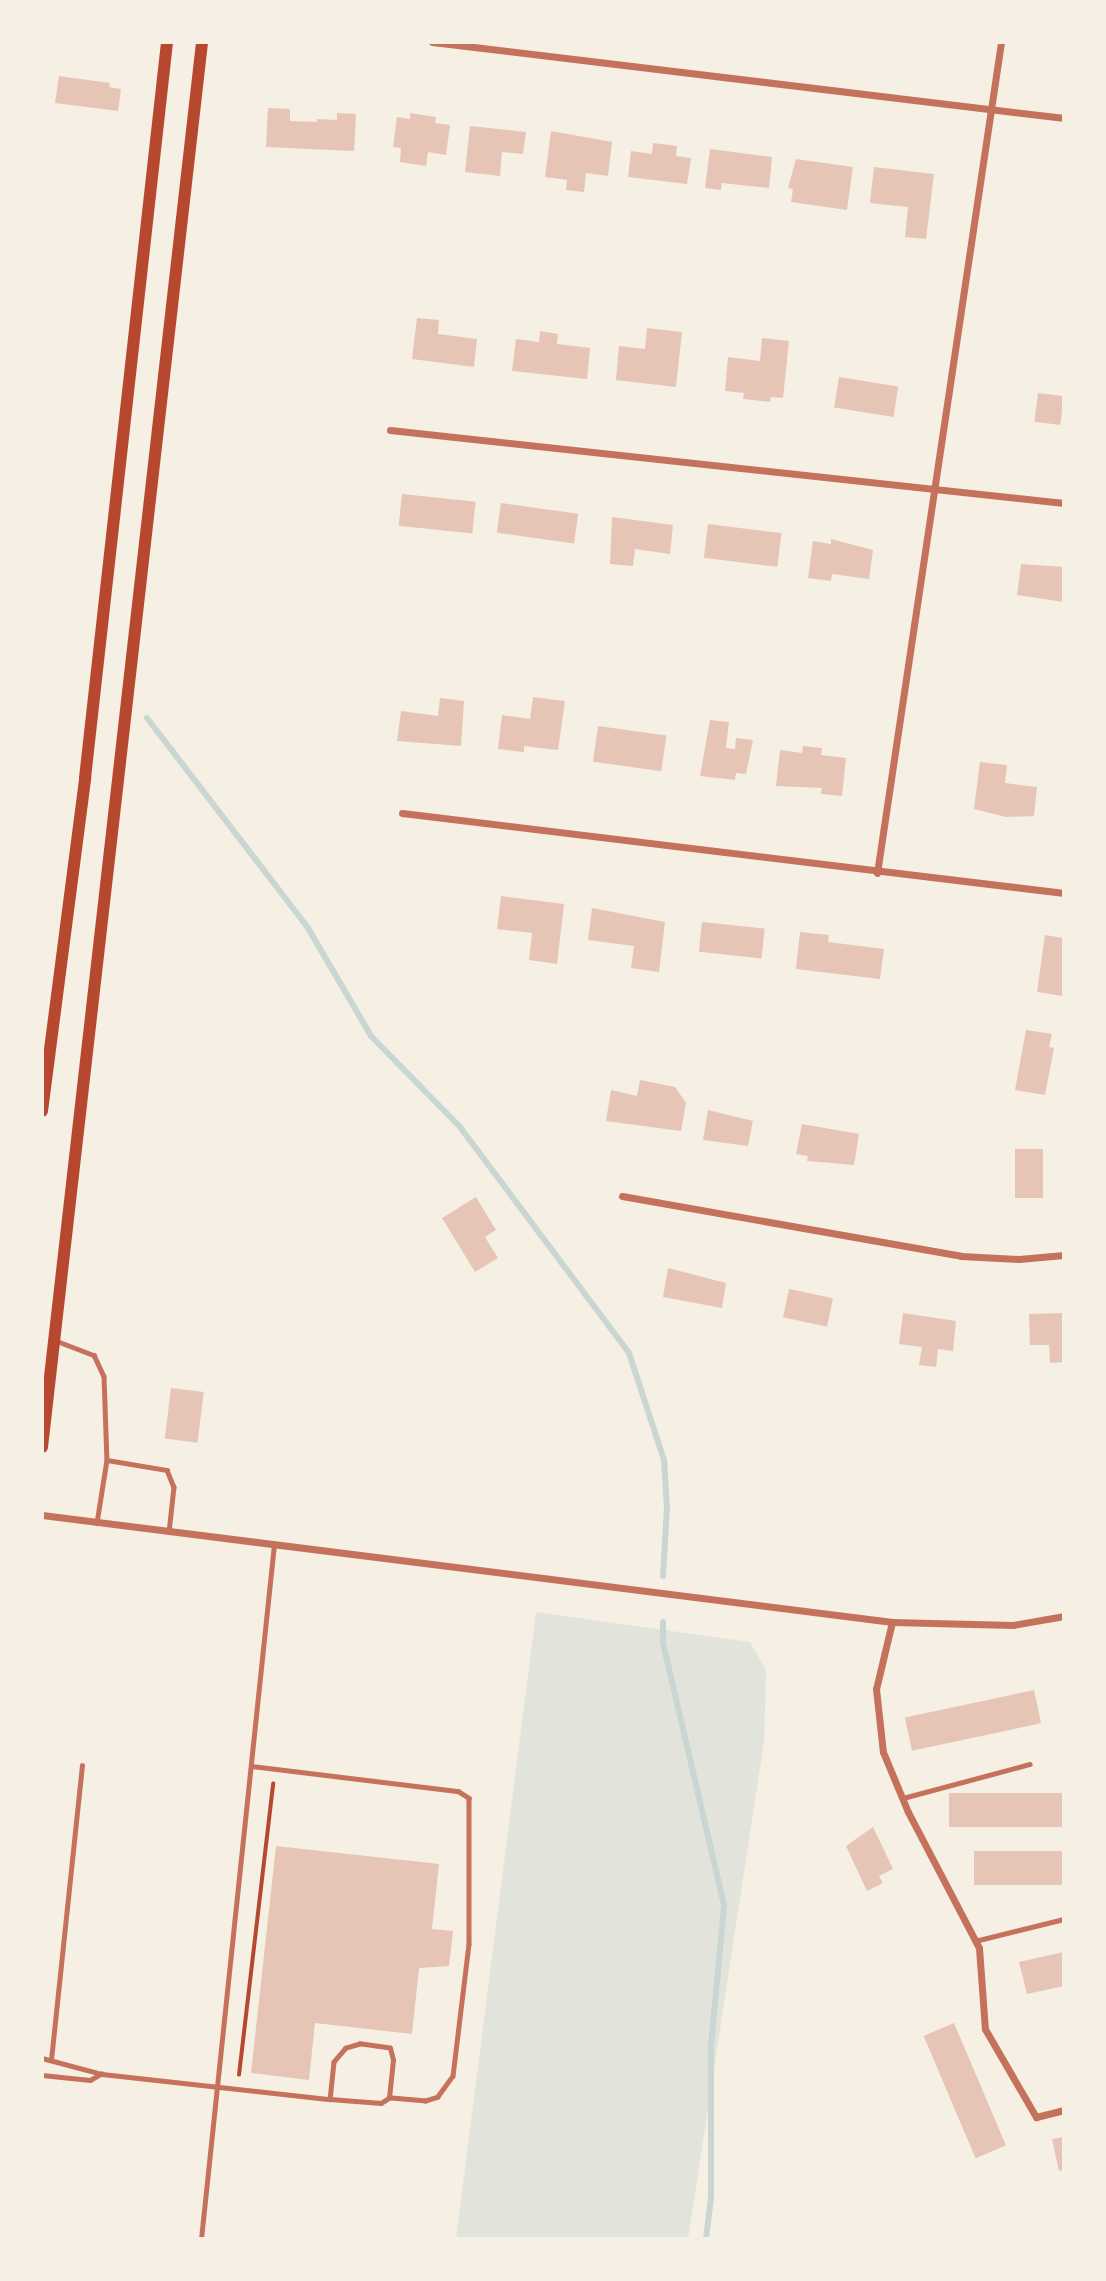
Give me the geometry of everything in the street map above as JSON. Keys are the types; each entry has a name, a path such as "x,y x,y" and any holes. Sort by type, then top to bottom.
{"main road":[{"path":"42,1111 85,778 167,42"},
{"path":"42,1447 202,42"}],"street":[{"path":"432,42 1064,118"},
{"path":"877,873 1001,42"},
{"path":"390,430 1064,503"},
{"path":"402,813 877,873 1064,893"},
{"path":"622,1196 961,1256 1064,1255"},
{"path":"42,1515 892,1622 1013,1625 1064,1616"},
{"path":"892,1622 876,1689 876,1715 883,1752 902,1798 975,1941 985,2029 1008,2073 1036,2117 1064,2110"}],"lane":[{"path":"53,1340 94,1355 104,1376 107,1460 97,1523"},
{"path":"107,1460 167,1470 174,1487 169,1532"},
{"path":"201,2239 274,1544"},
{"path":"902,1798 1030,1764"},
{"path":"51,2060 82,1766"},
{"path":"42,2058 102,2074 330,2099 381,2103 389,2098 426,2101 438,2097 453,2076 468,1944 469,1798 458,1791 251,1766"},
{"path":"975,1941 1064,1919"},
{"path":"330,2099 334,2062 346,2048 360,2044 390,2048 389,2098"},
{"path":"42,2075 90,2080 102,2074"}],"path":[{"path":"239,2076 273,1784"}],"shaded area":[{"path":"536,1612 750,1642 766,1670 764,1742 688,2239 456,2239"}],"building":[{"path":"59,76 110,83 109,87 121,89 118,111 55,103"},
{"path":"268,108 290,109 290,121 337,120 337,113 356,114 354,151 266,147"},
{"path":"410,113 436,117 435,123 450,125 446,155 428,152 426,166 400,162 401,148 393,147 397,117 410,119"},
{"path":"470,126 526,132 523,154 502,152 500,176 465,172"},
{"path":"551,131 612,142 608,176 586,173 584,192 566,190 567,180 545,177"},
{"path":"653,143 677,146 676,156 691,158 687,184 628,177 631,151 652,154"},
{"path":"710,149 772,157 769,188 722,183 721,190 705,188"},
{"path":"796,159 853,167 847,210 791,202 793,189 788,188"},
{"path":"874,167 934,174 926,239 905,237 908,207 870,203"},
{"path":"417,318 439,320 438,334 477,339 474,367 412,359"},
{"path":"647,328 682,332 676,387 616,380 619,346 645,349"},
{"path":"540,331 558,334 557,344 590,348 587,379 512,371 516,339 539,342"},
{"path":"762,338 789,341 783,398 771,397 770,402 743,399 744,393 725,391 728,357 760,361"},
{"path":"839,377 898,386 893,417 834,408"},
{"path":"1038,393 1064,396 1060,425 1034,422"},
{"path":"402,494 476,502 472,534 399,526"},
{"path":"501,503 578,514 574,544 497,533"},
{"path":"612,517 673,525 670,554 635,549 633,566 610,564"},
{"path":"708,524 781,533 777,567 704,558"},
{"path":"831,539 873,550 869,579 832,574 831,581 808,578 813,541 831,544"},
{"path":"1021,564 1064,567 1064,602 1017,595"},
{"path":"533,697 565,701 558,750 524,746 524,752 498,749 502,715 530,719"},
{"path":"440,698 464,701 461,746 397,741 401,711 438,716"},
{"path":"710,720 729,722 726,748 735,749 736,738 753,740 746,774 736,773 735,780 700,776"},
{"path":"598,726 666,736 661,771 593,762"},
{"path":"803,746 822,748 821,755 846,758 842,796 821,794 822,788 776,786 780,750 802,753"},
{"path":"980,762 1007,765 1005,783 1037,787 1034,816 1006,817 974,809"},
{"path":"501,896 564,904 557,964 529,960 532,933 497,929"},
{"path":"592,908 665,922 659,972 631,968 634,946 588,940"},
{"path":"702,922 765,929 762,958 699,952"},
{"path":"800,932 829,935 828,942 884,949 880,979 796,969"},
{"path":"1045,935 1064,938 1063,996 1037,992"},
{"path":"1026,1030 1052,1034 1049,1047 1054,1048 1045,1095 1015,1090"},
{"path":"640,1080 675,1087 686,1103 681,1131 606,1121 611,1090 637,1096"},
{"path":"708,1110 753,1121 748,1146 703,1140"},
{"path":"802,1124 859,1134 854,1165 807,1161 808,1156 796,1154"},
{"path":"1015,1149 1043,1149 1043,1198 1015,1198"},
{"path":"476,1197 496,1230 485,1237 498,1258 475,1272 442,1218"},
{"path":"668,1268 726,1283 722,1308 663,1297"},
{"path":"789,1289 833,1298 827,1327 783,1317"},
{"path":"903,1313 956,1321 953,1351 938,1349 936,1367 919,1365 922,1347 899,1344"},
{"path":"1064,1313 1064,1362 1050,1363 1049,1345 1030,1345 1029,1314"},
{"path":"171,1388 204,1392 198,1443 165,1439"},
{"path":"1034,1690 1041,1723 912,1751 905,1717"},
{"path":"949,1793 1064,1793 1064,1827 949,1827"},
{"path":"873,1827 893,1869 879,1876 883,1883 867,1891 846,1846"},
{"path":"276,1846 439,1864 432,1929 453,1931 449,1966 419,1968 412,2034 315,2023 309,2080 251,2073"},
{"path":"974,1851 1064,1851 1064,1885 974,1885"},
{"path":"1064,1952 1064,1986 1027,1994 1019,1962"},
{"path":"954,2023 1006,2145 976,2158 924,2036"},
{"path":"1064,2137 1064,2170 1059,2171 1052,2139"}],"waterway":[{"path":"147,718 308,928 371,1036 460,1127 629,1353 664,1460 667,1508 663,1576"},
{"path":"663,1622 663,1643 724,1906 711,2045 711,2198 706,2239"}]}
